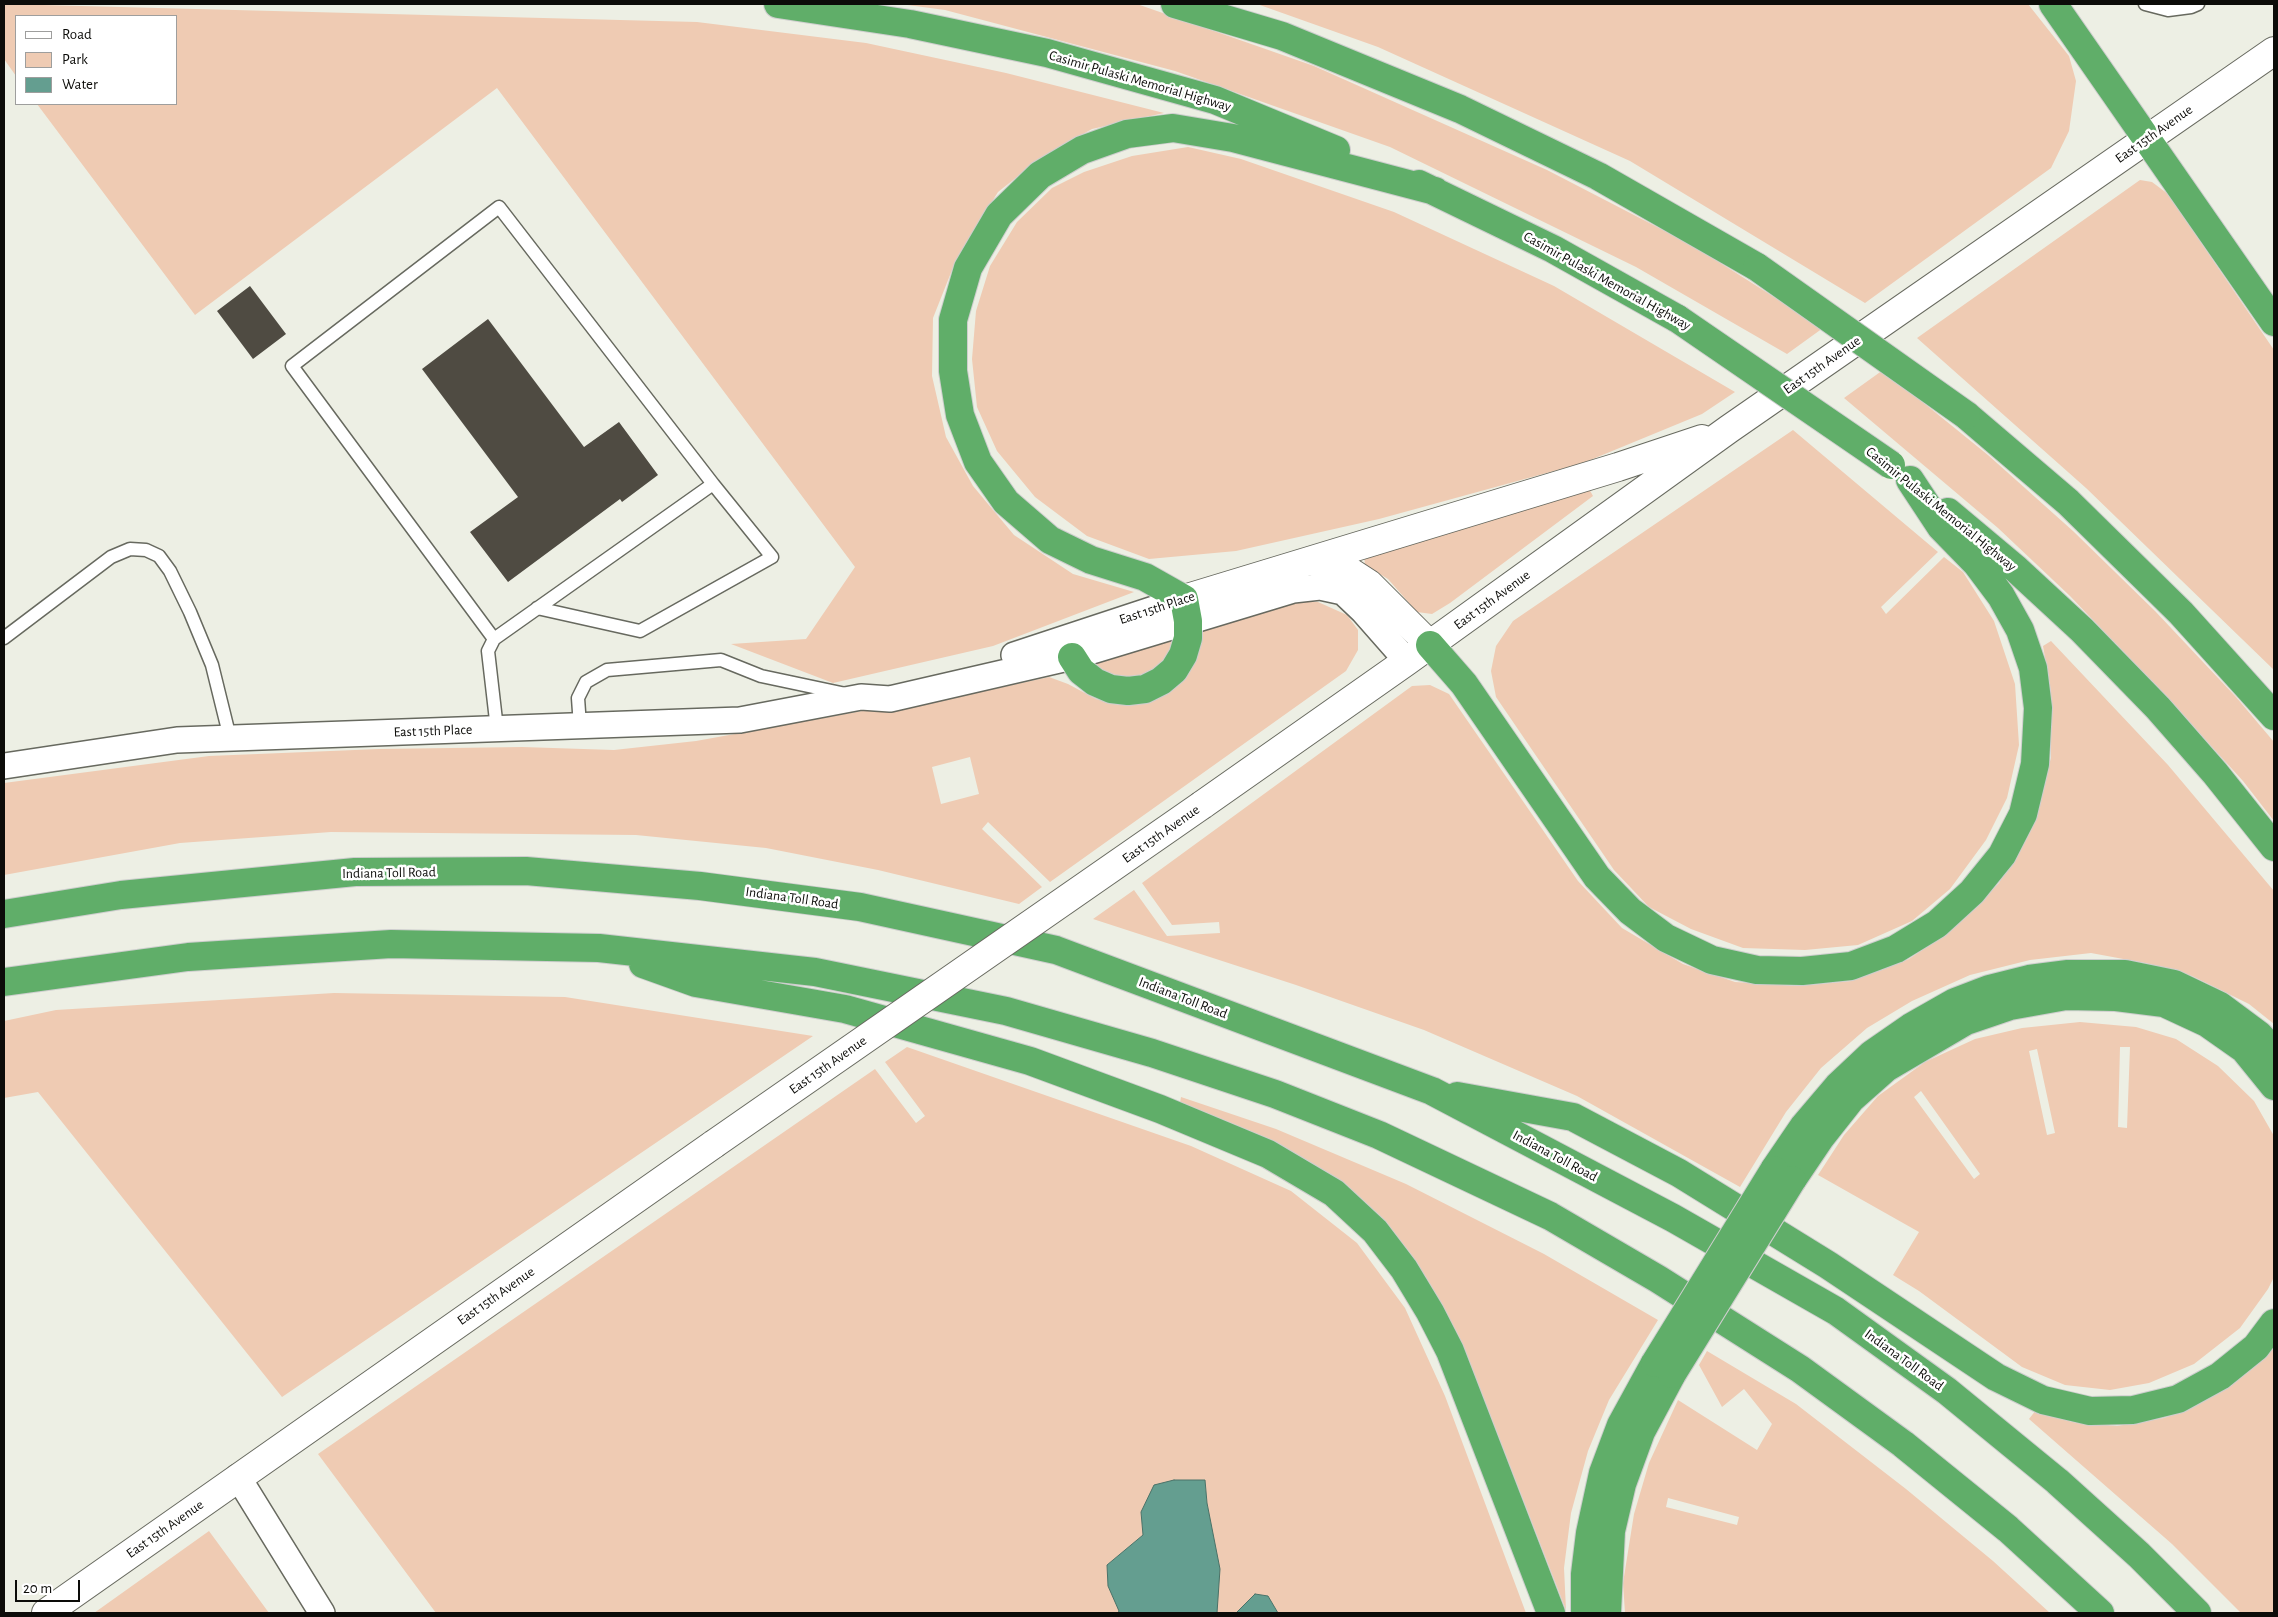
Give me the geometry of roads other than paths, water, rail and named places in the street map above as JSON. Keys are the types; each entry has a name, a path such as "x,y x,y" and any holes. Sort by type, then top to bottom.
{"highway":[{"name":"Casimir Pulaski Memorial Highway","path":"778,4 910,24 1046,53 1215,100 1435,190 1553,249 1678,319 1900,472 2016,569 2082,630 2158,708 2215,773 2274,847"},
{"path":"1174,4 1282,36 1460,108 1598,176 1757,267 1966,415 2075,509 2181,613 2274,716"},
{"path":"2053,4 2148,138 2274,322"},
{"path":"1072,657 1081,671 1103,686 1128,691 1145,689 1161,681 1178,662 1188,638 1186,610 1145,578 1091,560 1050,540 1006,502 978,462 960,415 953,371 953,320 968,268 999,215 1040,175 1082,150 1128,134 1173,128 1233,138 1435,190"},
{"path":"1430,645 1464,684 1563,831 1597,877 1630,911 1666,938 1712,960 1757,970 1802,971 1851,966 1904,944 1937,924 1972,892 2002,855 2023,814 2035,764 2038,708 2033,668 2020,630 2001,596 1977,564 1941,527 1900,472"},
{"name":"Indiana Toll Road","path":"4,914 121,895 355,872 526,871 700,886 860,907 1056,950 1432,1091 1673,1218 1836,1311 1947,1391 2057,1481 2139,1555 2197,1613"},
{"path":"4,982 188,957 381,945 599,948 815,972 1006,1011 1152,1053 1275,1094 1379,1135 1550,1216 1658,1279 1800,1369 1903,1444 2008,1529 2100,1613"},
{"path":"599,948 696,983 845,1009 1030,1061 1160,1109 1268,1154 1334,1193 1374,1231 1404,1269 1434,1320 1450,1351 1551,1613"},
{"path":"1585,1613 1585,1574 1590,1533 1603,1473 1621,1425 1663,1368 1783,1175 1804,1126 1832,1092 1872,1054 1911,1026 1955,1002 1988,989 2029,979 2068,974 2125,974 2174,984 2220,1006 2259,1035 2274,1052"},
{"path":"1783,1175 1821,1137 1851,1099 1886,1068 1966,1021 2010,1006 2066,996 2116,997 2164,1003 2206,1023 2244,1049 2274,1086"},
{"path":"1432,1091 1573,1117 1679,1173 1828,1265 1996,1377 2043,1400 2090,1411 2133,1410 2178,1399 2220,1376 2256,1347 2274,1323"},
{"path":"1607,1613 1611,1531 1622,1484 1663,1368"}],"street":[{"name":"East 15th Avenue","path":"46,1613 1430,645 1729,429 2274,51"},
{"path":"1309,561 1618,467 1729,429"},
{"name":"East 15th Place","path":"4,766 177,740 740,720 861,697 890,699 1072,657 1309,561 1346,569 1369,584 1430,645"},
{"name":"East 15th Place","path":"861,697 887,682 1013,655 1186,610 1293,590 1320,587 1343,592 1363,611 1407,661"},
{"path":"238,1477 322,1613"}],"lane":[{"path":"2145,4 2168,10 2191,7 2198,4"},
{"path":"494,639 292,366 499,207 713,484 772,557 640,630 538,608"},
{"path":"497,729 488,660 489,647 494,639 713,484"},
{"path":"4,638 110,557 130,549 146,550 159,556 170,571 190,612 212,665 230,738"},
{"path":"580,726 578,698 586,682 607,670 721,660 761,676 861,697"}],"water":[{"path":"1174,1480 1205,1480 1207,1503 1220,1569 1217,1613 1118,1613 1119,1611 1108,1586 1107,1565 1143,1535 1141,1512 1154,1485"},
{"path":"1255,1594 1268,1596 1278,1613 1236,1613"}]}
